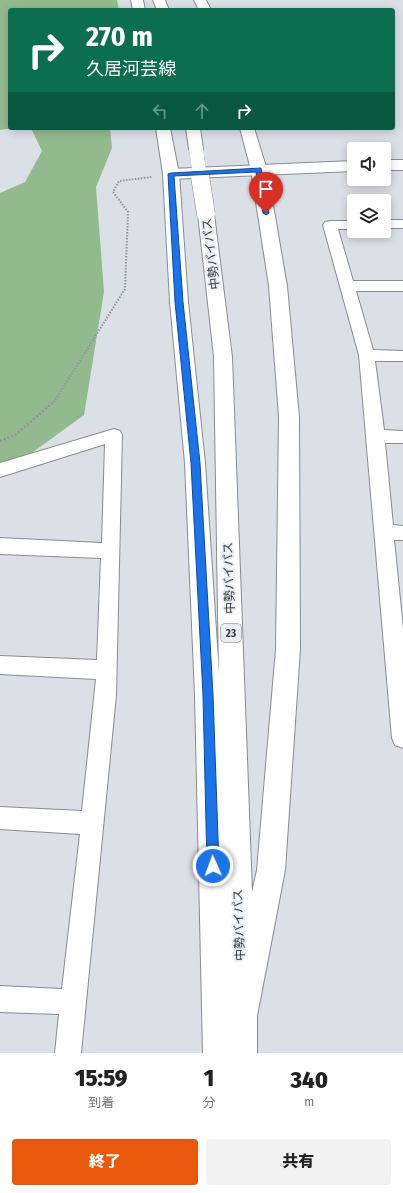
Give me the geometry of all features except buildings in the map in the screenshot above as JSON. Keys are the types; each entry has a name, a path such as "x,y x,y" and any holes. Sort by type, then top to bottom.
{"main road":[{"path":"162,130 171,174 179,302 196,463 208,695 219,1053"},
{"name":"中勢バイパス","path":"193,130 206,214 223,357 241,1053"},
{"path":"241,1016 271,870 288,649 289,417 278,286 259,170 248,130"},
{"path":"391,165 403,165"},
{"path":"171,174 347,166"}],"street":[{"path":"391,224 403,224"},
{"path":"347,225 330,225 367,355 376,436 384,532 399,647 403,738"},
{"path":"347,286 403,286"},
{"path":"367,355 403,356"},
{"path":"0,470 114,435 106,695 68,1053"},
{"path":"376,436 403,437"},
{"path":"384,532 403,533"},
{"path":"0,546 110,551"},
{"path":"0,665 106,670"},
{"path":"0,818 92,823"},
{"path":"0,999 73,1002"}],"path":[{"path":"0,441 15,435 55,401 125,290 128,212 121,201 112,192 119,181 171,174"}],"green space":[{"path":"0,0 117,0 119,8 8,8 8,129 0,130"},
{"path":"32,130 110,130 112,148 96,187 104,292 84,415 0,476 0,193 25,182 42,151"}],"route":[{"path":"213,866 208,695 196,463 179,302 171,174 259,170 266,213"}]}
